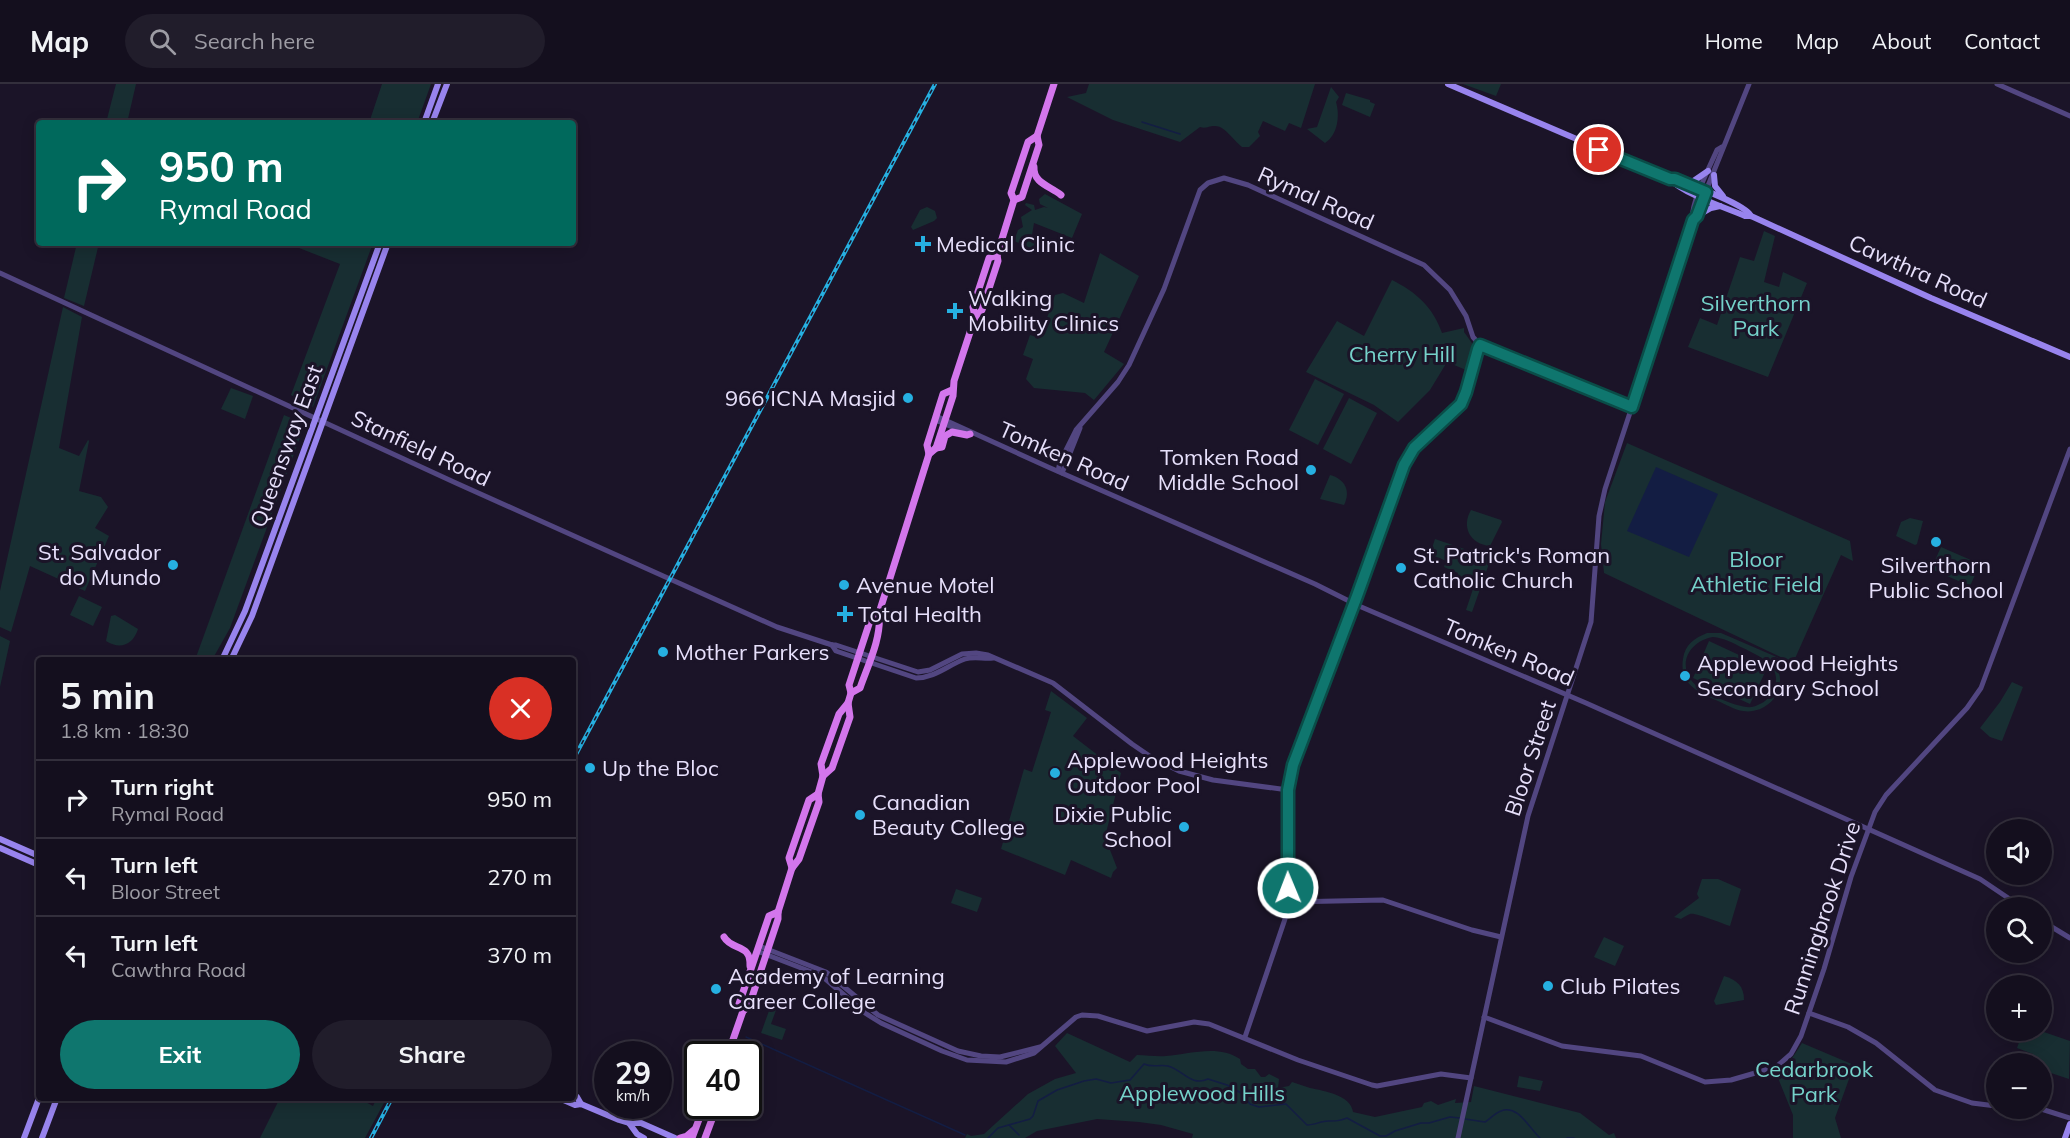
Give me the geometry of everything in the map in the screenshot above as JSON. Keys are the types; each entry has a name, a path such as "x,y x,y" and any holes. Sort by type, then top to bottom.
{"main road":[{"path":"425,120 438,84"},
{"path":"433,120 447,84"},
{"path":"1014,200 1022,197 1039,146 1037,136 1054,84"},
{"name":"Cawthra Road","path":"1448,84 1670,179 1686,183 1720,206 1745,216 1751,216 1931,298 2070,357"},
{"path":"936,448 975,317 973,307 989,258 997,255 1014,200 1011,193 1028,142 1037,136"},
{"path":"1035,158 1033,172 1037,179 1061,195"},
{"path":"1686,183 1711,173 1715,186 1725,199"},
{"name":"Cawthra Road","path":"1670,179 1674,184 1725,199 1748,210 1751,216"},
{"path":"1695,218 1720,206"},
{"name":"Queensway East","path":"232,657 252,616 379,246"},
{"name":"Queensway East","path":"223,657 245,611 387,246"},
{"path":"851,693 860,688 881,625 879,613 929,454 927,445 943,394 952,390"},
{"path":"929,454 936,448 942,447 945,436 950,432 973,435"},
{"path":"733,1041 743,1011 748,1006 778,919 778,912 792,868 789,858 809,800 818,794 823,776 821,764 839,714 848,703 851,693 849,685 858,655 870,621 879,613"},
{"path":"823,776 832,768 850,717 848,703"},
{"path":"0,839 36,855"},
{"path":"0,848 36,864"},
{"path":"743,1011 739,1004 769,916 778,912"},
{"path":"724,937 727,942 742,948 747,953 750,963 748,978"},
{"path":"576,1096 581,1104"},
{"path":"24,1138 38,1101"},
{"path":"42,1138 56,1101"},
{"path":"566,1101 575,1105 581,1104 629,1123 641,1123 677,1138 689,1135 696,1128"},
{"path":"692,1138 699,1119"},
{"path":"706,1136 712,1119"},
{"path":"629,1123 637,1134 644,1138"},
{"path":"2065,1138 2070,1124"}],"street":[{"name":"Bloor Street","path":"1458,1138 1530,810 1591,622 1602,503 1717,150 1722,147 1749,84"},
{"path":"1997,84 2070,116"},
{"name":"Rymal Road","path":"1060,472 1080,427 1129,366 1166,285 1197,195 1204,186 1217,179 1233,179 1248,185 1424,265 1450,290 1466,316 1473,337 1480,345"},
{"name":"Stanfield Road","path":"0,273 754,618 801,636 836,645 914,677 922,678 936,674 948,666 969,658 995,658 1035,673 1053,683 1132,744 1179,771 1214,780 1288,790"},
{"path":"1245,1037 1285,919 1288,902 1288,790 1293,765 1404,465 1414,448 1461,404 1476,351 1480,345 1632,407"},
{"name":"Tomken Road","path":"936,418 1869,829 1980,879 2007,897"},
{"name":"Runningbrook Drive","path":"1484,1017 1562,1046 1633,1054 1697,1080 1714,1083 1750,1076 1776,1067 1785,1061 1796,1047 1809,1013 1851,877 1875,812 1886,795 1967,708 1981,688 2070,449"},
{"path":"1288,902 1383,900 1472,930 1501,937"},
{"path":"2052,927 2070,938"},
{"path":"758,948 825,972 878,1015 958,1051 981,1056 1000,1056 1042,1046 1076,1017 1089,1014 1147,1031 1201,1022 1245,1037 1298,1060 1377,1086 1441,1074 1471,1078"},
{"path":"1809,1013 1848,1027 1876,1043 1935,1090 1972,1103 1986,1105"},
{"path":"2052,1112 2070,1118"}],"green space":[{"path":"116,84 136,84 128,120 107,120"},
{"path":"382,84 431,84 418,120 370,120"},
{"path":"1089,84 1315,84 1301,128 1289,123 1285,131 1263,121 1258,132 1260,136 1249,147 1242,147 1219,127 1200,127 1180,142 1113,120 1067,97 1086,93"},
{"path":"1463,84 1501,84 1496,96"},
{"path":"1331,87 1339,97 1336,102 1338,119 1333,135 1325,143 1307,129 1317,127"},
{"path":"1346,93 1370,100 1375,104 1370,117 1342,105"},
{"path":"1045,194 1082,214 1072,238 1034,223 1032,235 1041,242 1058,241 1047,255 1014,241 1018,230 1023,227 1021,217 1032,210 1025,205 1026,203 1034,205 1035,210 1048,208 1040,204 1039,199"},
{"path":"927,207 935,211 937,218 913,230 911,227 920,210"},
{"name":"Silverthorn Park","path":"1764,231 1775,236 1764,282 1779,287 1783,272 1807,283 1768,377 1688,347 1700,318 1717,325 1740,257 1754,261"},
{"path":"76,246 98,246 84,306 64,298"},
{"path":"294,246 372,246 313,407 291,395 340,264"},
{"path":"1100,253 1139,276 1104,352 1124,364 1094,400 1085,393 1034,388 1026,379 1033,359 1023,355 1030,335 1040,338 1055,295 1063,293 1084,303"},
{"name":"Cherry Hill","path":"1392,280 1423,301 1434,315 1442,333 1464,328 1464,332 1474,346 1466,370 1447,362 1430,390 1398,422 1374,405 1306,372 1337,321 1364,336"},
{"path":"63,307 82,317 59,448 79,456 89,441 79,491 101,497 108,507 95,528 109,536 85,591 30,566 11,632 0,627 0,591"},
{"path":"1315,379 1344,394 1318,445 1289,430"},
{"path":"231,388 253,396 245,419 221,409"},
{"path":"1349,398 1377,413 1351,464 1323,449"},
{"path":"284,415 305,424 230,628 214,657 196,657"},
{"name":"Bloor Athletic Field","path":"1627,443 1850,541 1853,561 1841,555 1793,663 1604,573 1601,544 1605,502"},
{"path":"1330,475 1340,479 1347,490 1344,505 1320,499"},
{"path":"1471,510 1501,520 1490,546 1477,542 1469,534 1467,523"},
{"path":"1910,518 1923,521 1915,545 1896,536 1901,522"},
{"path":"1435,539 1491,558 1472,612 1466,610 1473,589 1456,580 1458,573 1444,567 1446,561 1430,554"},
{"path":"1941,547 1980,564 1970,586 1931,569"},
{"path":"79,596 102,607 93,626 70,615"},
{"path":"115,615 138,629 133,639 125,644 116,645 106,641 111,616"},
{"path":"1707,633 1721,633 1788,662 1786,666 1774,661 1780,679 1777,693 1769,704 1757,710 1743,711 1711,698 1691,686 1684,675 1684,654 1691,642","holes":["1713,637 1750,652 1770,665 1776,678 1771,694 1765,701 1752,707 1738,705 1710,694 1691,680 1686,665 1689,652 1699,642"]},
{"path":"0,636 10,641 0,687"},
{"path":"1709,641 1767,668 1750,704 1693,678"},
{"path":"2012,682 2023,687 2002,741 1990,737 1980,728"},
{"path":"1051,691 1087,718 1073,736 1121,773 1105,837 1117,868 1111,878 1071,860 1065,875 1001,849 1024,769 1032,772 1051,712 1045,710"},
{"path":"1702,879 1718,879 1741,889 1730,926 1693,914 1681,919 1674,917 1699,898 1697,894"},
{"path":"956,889 982,898 977,912 951,903"},
{"path":"1604,937 1624,946 1615,966 1594,957"},
{"path":"1724,976 1739,984 1744,1000 1716,1005 1714,1001"},
{"path":"770,1008 776,1010 771,1024 786,1029 782,1040 761,1033"},
{"name":"Applewood Hills","path":"1067,1033 1130,1062 1137,1055 1163,1056 1204,1051 1231,1054 1240,1059 1241,1064 1248,1069 1255,1069 1261,1077 1269,1074 1279,1079 1278,1088 1289,1086 1292,1082 1329,1092 1347,1101 1353,1112 1375,1117 1422,1107 1424,1103 1431,1101 1438,1105 1456,1099 1455,1103 1471,1102 1474,1086 1580,1113 1609,1135 1614,1133 1616,1138 1192,1138 1193,1134 1161,1125 1097,1119 1037,1131 1025,1138 965,1138 967,1134 971,1136 984,1134 1028,1094 1055,1079 1076,1073 1055,1046"},
{"path":"2052,1035 2070,1041 2069,1079 2052,1073 2052,1053 2030,1053 2017,1048 2019,1041 2052,1041"},
{"name":"Cedarbrook Park","path":"1802,1043 1854,1065 1835,1118 1841,1138 1793,1138 1793,1115 1776,1073 1789,1063"},
{"path":"1519,1076 1543,1081 1540,1091 1517,1087"},
{"path":"278,1101 364,1101 373,1106 376,1101 385,1101 365,1138 260,1138"}],"water":[{"path":"1656,467 1718,494 1689,557 1627,531"}],"waterway":[{"path":"1142,122 1180,134"},
{"path":"746,1037 965,1135"},
{"path":"988,1138 998,1128 1030,1119 1038,1101 1057,1090 1096,1079 1111,1083 1130,1080 1144,1064 1168,1066 1197,1081 1208,1079 1227,1085 1241,1093 1250,1104 1259,1107 1286,1104 1307,1125 1347,1118 1380,1136 1386,1136 1421,1123 1450,1117 1460,1118"},
{"path":"1465,1119 1485,1122 1501,1111 1513,1111 1523,1118 1540,1138"},
{"path":"1009,1125 1019,1135"},
{"path":"1567,1138 1574,1138"}],"railway":[{"path":"576,754 935,84"},
{"path":"371,1138 390,1101"}],"place":[{"name":"Medical Clinic","path":"923,244"},
{"name":"Walking Mobility Clinics","path":"955,311"},
{"name":"966 ICNA Masjid","path":"908,398"},
{"name":"Tomken Road Middle School","path":"1311,470"},
{"name":"Silverthorn Public School","path":"1936,542"},
{"name":"St. Salvador do Mundo","path":"173,565"},
{"name":"St. Patrick's Roman Catholic Church","path":"1401,568"},
{"name":"Avenue Motel","path":"844,585"},
{"name":"Total Health","path":"845,614"},
{"name":"Mother Parkers","path":"663,652"},
{"name":"Applewood Heights Secondary School","path":"1685,676"},
{"name":"Up the Bloc","path":"590,768"},
{"name":"Applewood Heights Outdoor Pool","path":"1055,773"},
{"name":"Canadian Beauty College","path":"860,815"},
{"name":"Dixie Public School","path":"1184,827"},
{"name":"Club Pilates","path":"1548,986"},
{"name":"Academy of Learning Career College","path":"716,989"}],"route":[{"path":"1288,888 1288,790 1303,735 1357,596 1404,465 1414,448 1461,404 1476,351 1480,345 1632,407 1693,220 1697,216 1706,192 1599,150"}]}
